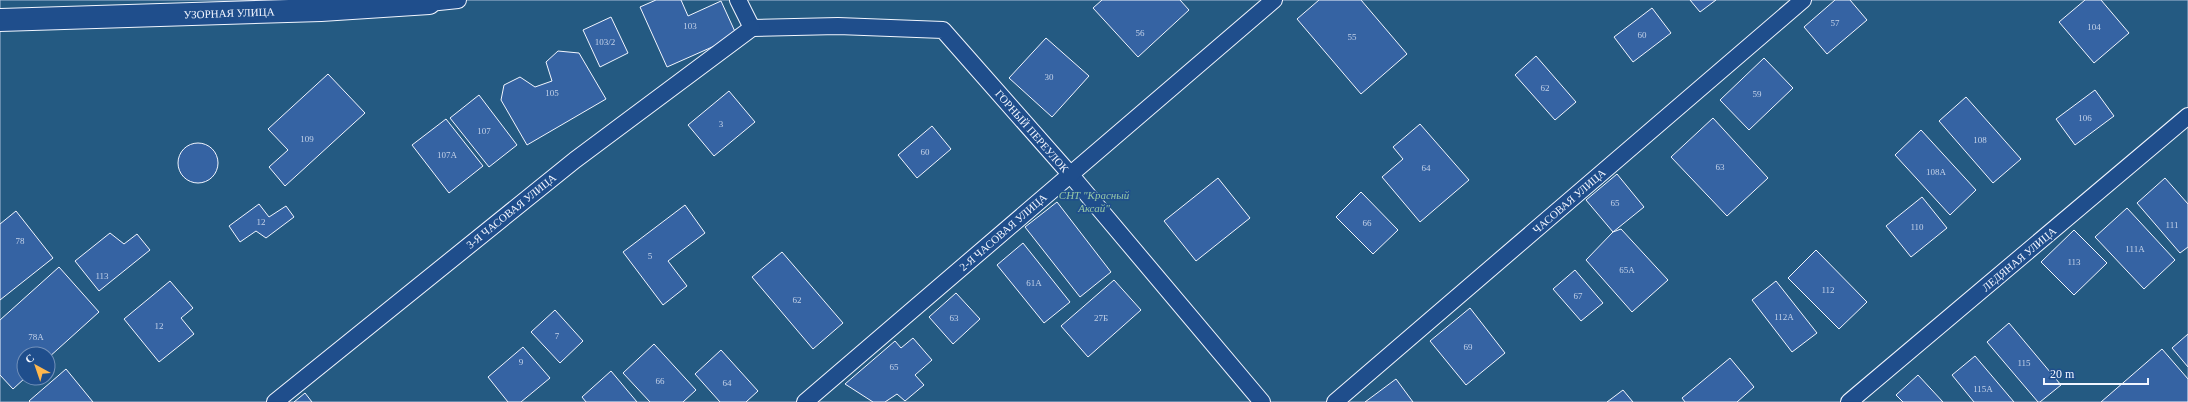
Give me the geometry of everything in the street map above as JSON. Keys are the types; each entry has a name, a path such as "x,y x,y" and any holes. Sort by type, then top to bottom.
{"street":[{"name":"УЗОРНАЯ УЛИЦА","path":"0,20 430,1"}],"lane":[{"name":"УЗОРНАЯ УЛИЦА","path":"430,1 458,0"},
{"path":"738,0 752,28"},
{"name":"2-Я ЧАСОВАЯ УЛИЦА","path":"805,402 1274,0"},
{"name":"ЧАСОВАЯ УЛИЦА","path":"1335,402 1803,0"},
{"name":"ГОРНЫЙ ПЕРЕУЛОК","path":"752,28 838,26 943,30 1070,174 1262,402"},
{"name":"3-Я ЧАСОВАЯ УЛИЦА","path":"274,402 575,160 752,28"},
{"name":"ЛЕДЯНАЯ УЛИЦА","path":"1850,402 2188,116"}],"green space":[{"name":"СНТ \"Красный Аксай\"","path":"0,0 2188,0 2188,402 0,402"}],"building":[{"path":"656,0 681,0 688,16 721,1 737,36 667,67 640,7"},
{"path":"1102,0 1180,0 1189,10 1138,57 1093,8"},
{"path":"1319,0 1361,0 1407,54 1361,94 1297,19"},
{"path":"1690,0 1716,0 1700,12"},
{"path":"1835,0 1850,0 1867,20 1827,54 1804,27"},
{"path":"2085,0 2101,0 2129,33 2094,63 2059,22"},
{"path":"1652,8 1671,33 1633,62 1614,37"},
{"path":"611,17 628,53 600,67 583,30"},
{"path":"1046,38 1089,76 1052,117 1009,78"},
{"path":"558,51 579,53 606,99 527,145 501,100 504,85 520,77 535,87 552,81 546,62"},
{"path":"1536,56 1576,102 1555,120 1515,75"},
{"path":"1764,58 1793,88 1749,130 1720,100"},
{"path":"328,74 365,113 285,186 269,167 288,150 268,129"},
{"path":"2095,90 2114,116 2075,145 2056,119"},
{"path":"729,91 755,122 714,156 688,125"},
{"path":"479,95 517,145 489,167 450,118"},
{"path":"1966,97 2021,159 1993,183 1939,121"},
{"path":"1713,118 1768,178 1727,216 1671,157"},
{"path":"446,119 483,166 449,193 412,145"},
{"path":"1420,124 1469,180 1420,222 1382,177 1403,159 1393,147"},
{"path":"932,126 951,149 917,178 898,155"},
{"path":"1921,130 1976,190 1950,215 1895,155"},
{"path":"202,143 209,146 215,152 218,163 217,171 209,180 202,183 194,183 187,180 179,171 178,159 181,152 190,144"},
{"path":"1617,174 1644,207 1613,232 1586,200"},
{"path":"1218,178 1250,218 1196,261 1164,221"},
{"path":"2165,178 2188,204 2188,247 2180,253 2137,203"},
{"path":"1361,192 1398,230 1373,254 1336,217"},
{"path":"1922,197 1947,228 1911,257 1886,226"},
{"path":"1057,202 1111,272 1080,297 1025,227"},
{"path":"259,204 269,217 286,206 294,217 266,238 256,231 240,242 229,226"},
{"path":"685,205 705,233 668,261 687,286 663,305 623,252"},
{"path":"2127,208 2175,260 2144,289 2095,237"},
{"path":"16,211 53,258 0,300 0,224"},
{"path":"1621,229 1668,280 1632,312 1586,260 1613,232"},
{"path":"2074,230 2107,263 2074,295 2041,262"},
{"path":"110,233 124,244 137,234 150,250 99,291 75,261"},
{"path":"1023,243 1070,302 1044,323 997,265"},
{"path":"1816,250 1867,302 1839,329 1788,278"},
{"path":"782,252 843,323 813,349 752,277"},
{"path":"59,267 99,312 56,351 56,346 16,346 16,386 13,389 0,375 0,320"},
{"path":"1575,270 1603,303 1581,321 1553,289"},
{"path":"1114,280 1141,310 1088,357 1061,326"},
{"path":"170,281 193,308 181,318 194,334 159,362 124,319"},
{"path":"1776,281 1817,333 1792,352 1752,300"},
{"path":"956,293 980,319 953,344 929,317"},
{"path":"1470,308 1505,353 1466,385 1430,341"},
{"path":"555,310 583,341 560,363 531,332"},
{"path":"2009,323 2061,385 2040,402 2038,402 1987,342"},
{"path":"2188,334 2188,367 2172,348"},
{"path":"913,338 932,360 915,375 924,385 905,401 897,394 885,402 873,402 845,384 895,341 901,348"},
{"path":"654,344 696,390 683,402 650,402 623,373"},
{"path":"523,347 550,378 521,402 508,402 488,377"},
{"path":"2162,349 2188,379 2188,402 2101,402"},
{"path":"721,350 758,391 746,402 720,402 695,374"},
{"path":"1975,356 2014,402 1974,402 1952,375"},
{"path":"1730,358 1754,387 1737,402 1685,402 1682,398"},
{"path":"66,369 93,402 29,401 46,386 56,386 56,378"},
{"path":"611,371 637,402 586,402 582,397"},
{"path":"1918,375 1943,402 1903,402 1896,395"},
{"path":"1396,379 1413,402 1365,402"},
{"path":"1623,390 1633,402 1607,402"},
{"path":"305,393 312,402 294,402"}]}
